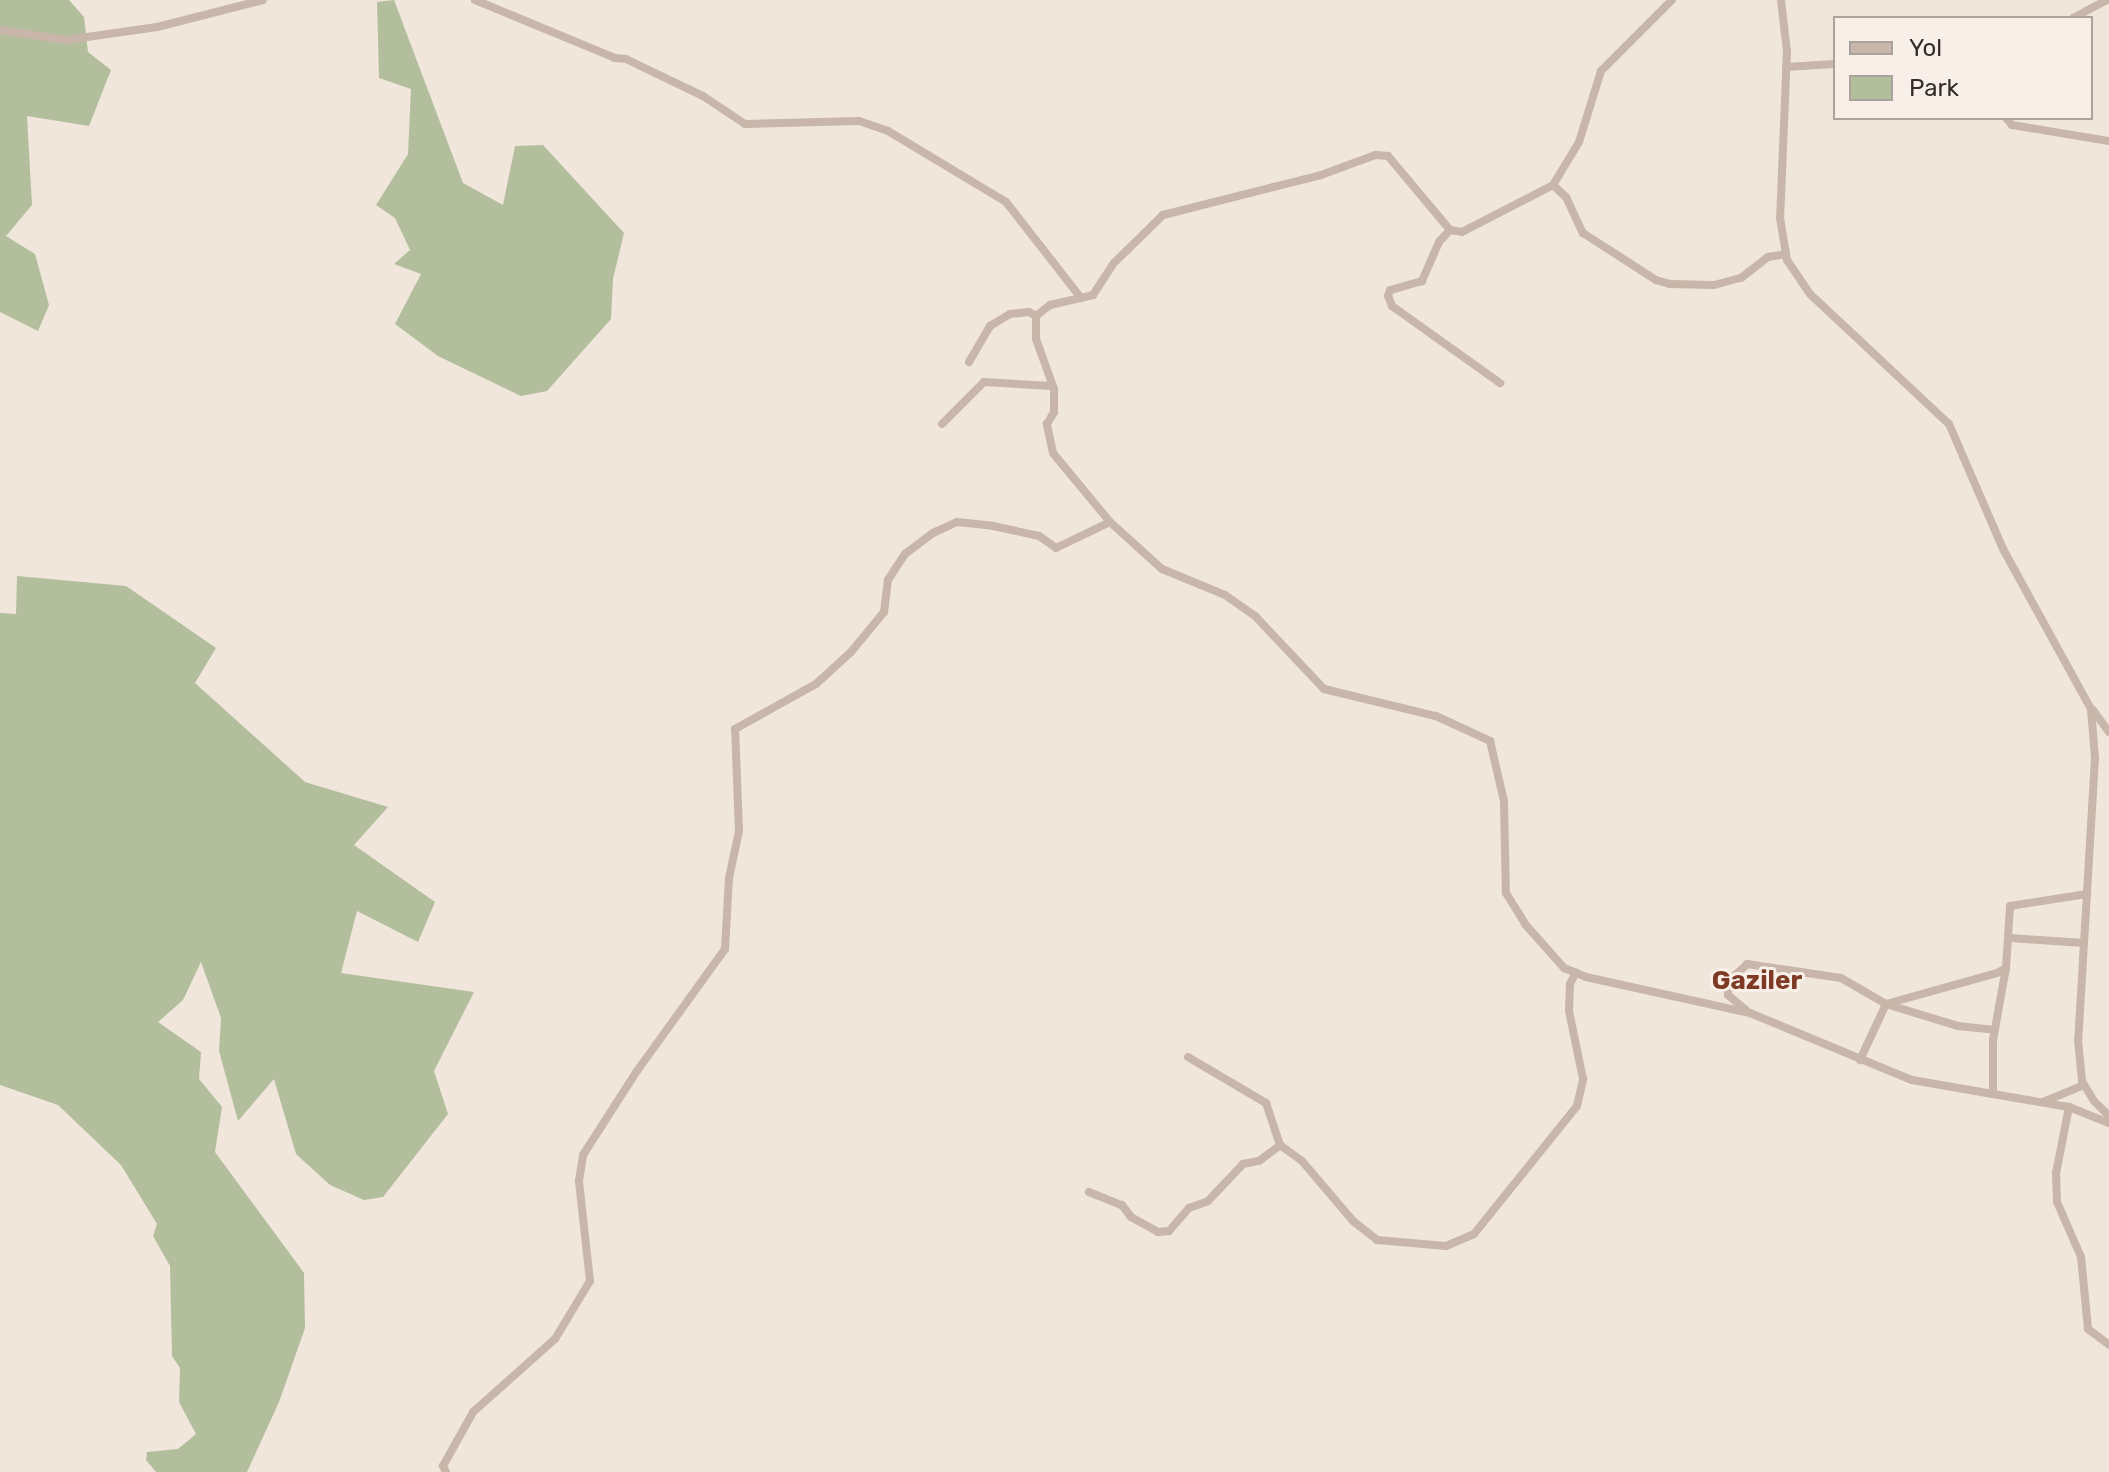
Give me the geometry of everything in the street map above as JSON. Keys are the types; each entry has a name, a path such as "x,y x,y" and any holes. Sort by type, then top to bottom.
{"street":[{"path":"0,30 66,40 157,27 263,0"},
{"path":"475,0 615,58 626,59 703,96 745,124 859,121 888,131 1006,202 1081,298"},
{"path":"1036,316 1050,305 1093,295 1114,263 1163,215 1321,175 1375,155 1388,156 1450,230 1462,232 1553,185 1579,142 1601,71 1672,0"},
{"path":"1781,0 1786,67 1780,218 1786,254 1810,294 1949,424 2003,549 2091,709 2109,732"},
{"path":"2077,16 2107,0"},
{"path":"1786,67 1833,64"},
{"path":"2008,120 2012,125 2109,141"},
{"path":"1553,185 1566,197 1583,233 1656,280 1714,285 1741,278 1768,257 1786,254"},
{"path":"1450,230 1439,242 1428,274 1422,281 1390,290 1388,296 1392,306 1500,383"},
{"path":"969,362 990,326 1010,314 1029,312 1036,316"},
{"path":"1036,316 1036,339 1052,386 1054,412 1047,424 1053,453 1110,522 1162,569 1225,595 1256,617 1324,689 1436,716 1490,741 1504,801 1506,893 1525,924 1564,968 1750,1013 1912,1080 2069,1107 2109,1123"},
{"path":"942,424 984,382 1052,386"},
{"path":"446,1472 443,1466 473,1412 555,1339 590,1281 579,1181 583,1155 637,1071 725,949 729,878 739,831 735,729 816,684 851,652 884,612 888,580 905,554 933,533 957,522 993,526 1039,536 1056,548 1110,522"},
{"path":"2091,709 2095,758 2078,1040 2084,1085 2109,1116"},
{"path":"1993,1094 1995,1030 2010,938 2010,906 2087,894"},
{"path":"2010,938 2084,943"},
{"path":"1750,1013 1728,995 1729,981 1747,964 1759,963 1841,978 1886,1004 1958,1026 1995,1030"},
{"path":"1860,1060 1886,1004 2006,968"},
{"path":"1188,1057 1266,1103 1280,1145 1302,1161 1353,1221 1377,1240 1446,1246 1474,1234 1577,1106 1583,1079 1571,1034 1569,1011 1570,984 1576,972"},
{"path":"2042,1102 2084,1085"},
{"path":"2069,1107 2056,1173 2057,1202 2081,1257 2088,1329 2109,1345"},
{"path":"1089,1192 1122,1205 1131,1217 1158,1232 1169,1231 1189,1208 1208,1201 1243,1164 1259,1161 1280,1145"}],"green space":[{"path":"0,0 69,0 84,17 88,52 111,70 89,126 27,116 32,205 6,236 35,254 49,305 38,331 0,312"},
{"path":"394,0 463,183 503,205 515,146 543,145 624,233 613,279 611,319 547,391 521,396 438,356 395,324 421,274 394,264 410,250 395,218 376,205 408,154 411,89 379,78 377,2"},
{"path":"17,576 126,586 216,648 195,683 305,782 388,807 354,845 435,902 418,942 357,911 341,973 474,992 434,1071 448,1114 383,1197 364,1200 330,1185 296,1154 274,1079 238,1121 219,1051 221,1018 201,962 183,1000 158,1022 201,1052 199,1079 222,1107 215,1152 304,1273 305,1328 279,1402 247,1472 156,1472 146,1460 147,1452 178,1449 196,1434 179,1402 180,1368 172,1356 170,1266 153,1236 157,1224 121,1165 58,1105 0,1085 0,613 16,614"}],"district":[{"name":"Gaziler","path":"1757,981"}]}
